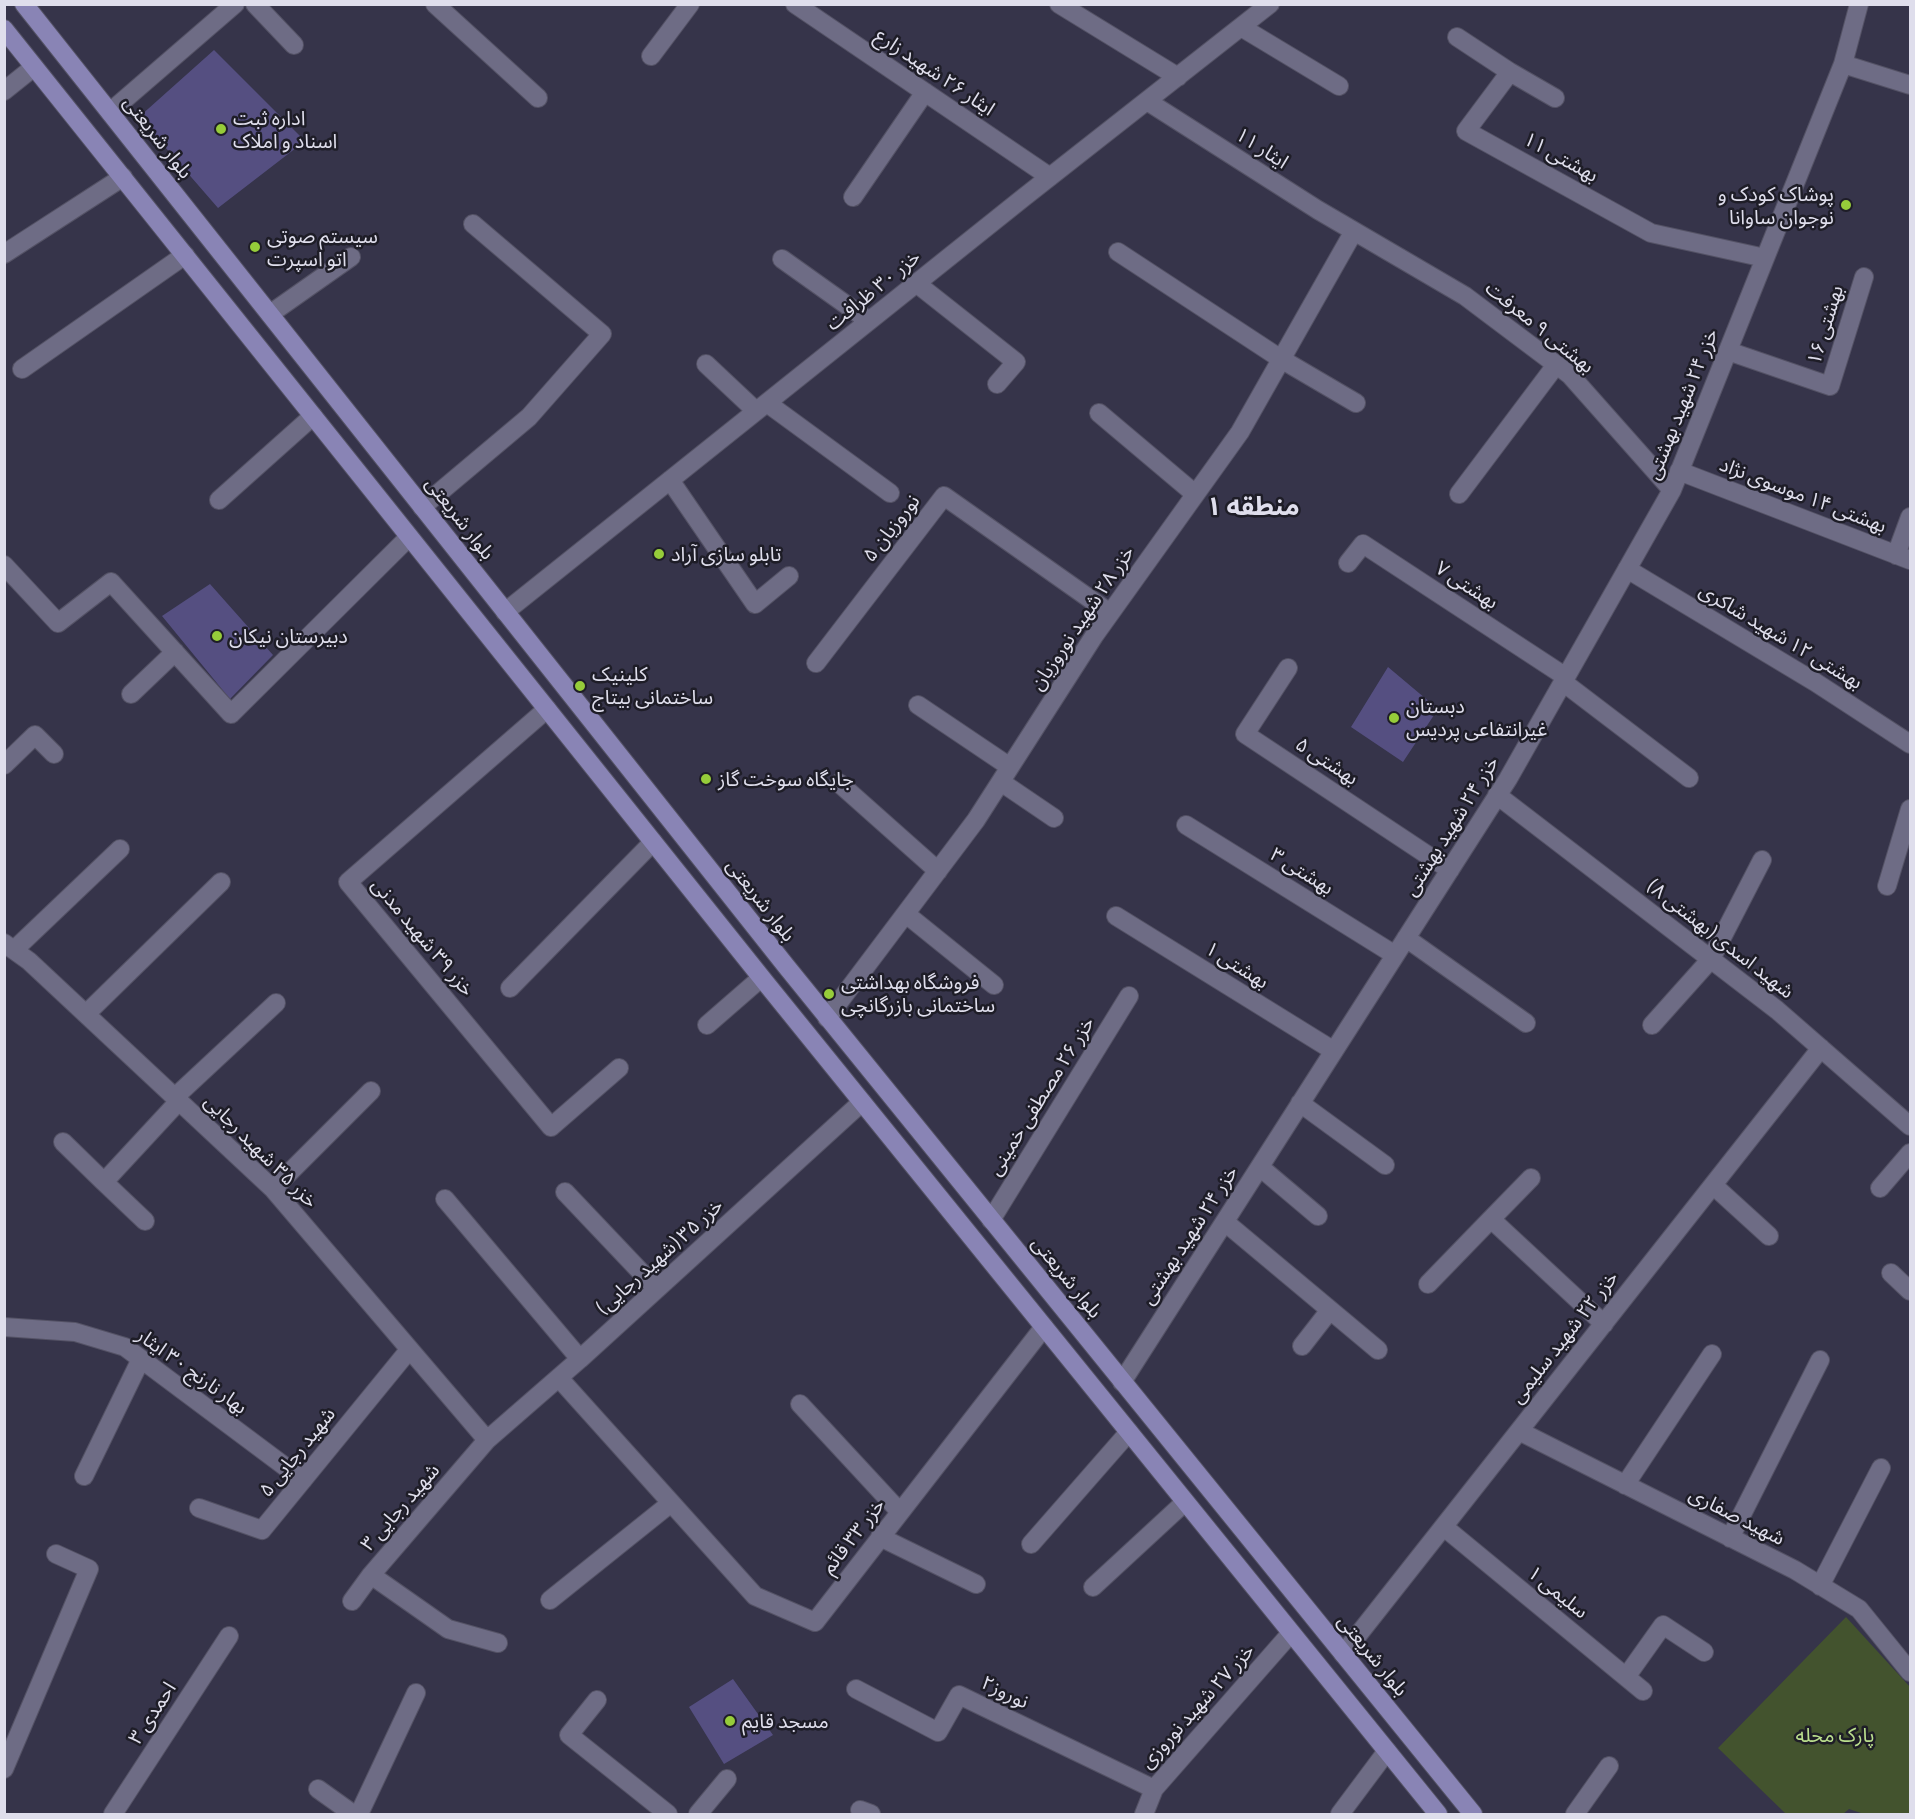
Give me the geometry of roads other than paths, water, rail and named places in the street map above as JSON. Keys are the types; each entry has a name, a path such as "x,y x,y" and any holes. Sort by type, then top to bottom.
{"main road":[{"name":"بلوار شریعتی","path":"24,4 827,1018 1343,1654 1464,1812"},
{"path":"4,29 761,978 1438,1815"},
{"path":"345,457 369,440"}],"street":[{"path":"110,112 235,4"},
{"path":"255,4 294,45"},
{"path":"435,4 538,98"},
{"path":"651,56 690,4"},
{"name":"ایثار ۲۶ شهید زارع","path":"795,4 1050,177"},
{"path":"1059,4 1178,77"},
{"name":"خزر ۳۰ ظرافت","path":"505,612 1270,4"},
{"name":"خزر ۲۴ شهید بهشتی","path":"1122,1382 1497,795 1672,490 1843,64 1859,4"},
{"path":"1241,27 1339,86"},
{"path":"1457,37 1555,98"},
{"path":"1843,64 1911,85"},
{"path":"4,91 34,67"},
{"name":"بهشتی ۱۱","path":"1510,72 1466,131 1651,233 1765,258"},
{"path":"854,197 925,92"},
{"name":"ایثار ۱۱","path":"1147,101 1354,231"},
{"path":"4,254 123,177"},
{"path":"422,507 530,417 602,334 473,224"},
{"name":"خزر ۲۸ شهید نوروزیان","path":"827,1018 976,820 1110,613 1240,432 1354,231"},
{"name":"بهشتی ۹ معرفت","path":"1354,231 1465,296 1570,375 1672,490"},
{"path":"1118,252 1281,359 1356,403"},
{"path":"22,369 185,255"},
{"path":"270,314 351,257"},
{"path":"782,259 869,321"},
{"name":"بهشتی ۱۶","path":"1728,351 1830,386 1864,277"},
{"path":"916,284 1016,362 997,384"},
{"path":"706,364 762,407 890,493"},
{"path":"1459,494 1556,364"},
{"path":"1099,413 1195,494"},
{"path":"219,500 313,416"},
{"name":"بهشتی ۱۴ موسوی نژاد","path":"1679,471 1903,557"},
{"path":"670,480 755,604 789,576"},
{"name":"نوروزیان ۵","path":"816,663 944,496 1110,613"},
{"path":"1903,557 1911,518"},
{"path":"4,565 58,623 111,582 231,714 409,537"},
{"name":"بهشتی ۷","path":"1348,563 1363,544 1564,679"},
{"name":"بهشتی ۱۲ شهید شاکری","path":"1627,569 1815,682 1911,744"},
{"path":"131,694 175,652"},
{"name":"بهشتی ۵","path":"1288,668 1245,734 1450,870"},
{"path":"1564,679 1689,778"},
{"path":"918,705 1005,775 1053,818"},
{"name":"خزر ۳۹ شهید مدنی","path":"547,709 348,882 551,1127 619,1068"},
{"path":"4,765 35,735 54,754"},
{"path":"839,783 938,871"},
{"name":"شهید اسدی (بهشتی ۸)","path":"1497,795 1778,1010 1911,1126"},
{"path":"1887,886 1911,809"},
{"name":"بهشتی ۳","path":"1186,825 1395,955"},
{"path":"510,988 653,842"},
{"path":"9,946 120,849"},
{"path":"1652,1025 1711,959 1762,860"},
{"path":"86,1014 221,882"},
{"path":"906,914 994,985"},
{"name":"بهشتی ۱","path":"1116,916 1334,1052"},
{"path":"1406,938 1526,1023"},
{"name":"خزر ۳۵ شهید رجایی","path":"9,946 29,961 273,1189 487,1440"},
{"path":"707,1025 761,978"},
{"name":"خزر ۲۶ مصطفی خمینی","path":"991,1220 1129,996"},
{"path":"104,1182 177,1099 276,1003"},
{"name":"خزر ۲۲ شهید سلیمی","path":"1343,1654 1821,1048"},
{"path":"273,1189 371,1091"},
{"name":"خزر ۳۵ (شهید رجایی)","path":"487,1440 559,1378 862,1102"},
{"path":"1300,1103 1386,1165"},
{"path":"63,1142 144,1221"},
{"path":"1880,1188 1911,1153"},
{"path":"1260,1167 1318,1216"},
{"path":"1428,1284 1531,1178"},
{"path":"1713,1185 1769,1236"},
{"path":"565,1192 657,1289"},
{"path":"445,1199 580,1359"},
{"path":"1491,1219 1604,1324"},
{"path":"1225,1222 1378,1350"},
{"path":"1891,1273 1911,1290"},
{"path":"1302,1346 1330,1310"},
{"name":"خزر ۳۳ قائم","path":"671,1503 755,1596 815,1622 1044,1327"},
{"name":"بهار نارنج ۳۰ ایثار","path":"4,1328 75,1332 125,1347 303,1480"},
{"name":"شهید رجایی ۵","path":"199,1508 262,1530 409,1350"},
{"path":"1625,1485 1712,1354"},
{"path":"84,1476 141,1359"},
{"path":"1730,1538 1820,1360"},
{"path":"550,1600 671,1503 559,1378"},
{"path":"800,1404 900,1512"},
{"name":"شهید صفاری","path":"1519,1431 1730,1538 1859,1609 1911,1672"},
{"path":"1030,1544 1129,1432"},
{"name":"شهید رجایی ۳","path":"487,1440 371,1575 448,1629 498,1643"},
{"path":"1820,1586 1881,1468"},
{"path":"1093,1587 1185,1502"},
{"name":"سلیمی ۱","path":"1444,1527 1643,1691"},
{"path":"880,1538 976,1584"},
{"path":"4,1769 89,1569 56,1554"},
{"path":"352,1601 371,1575"},
{"path":"1626,1677 1663,1625 1704,1652"},
{"name":"خزر ۲۷ شهید نوروزی","path":"1144,1815 1154,1789 1292,1633"},
{"name":"احمدی ۳","path":"113,1815 229,1636"},
{"name":"نوروز۲","path":"856,1689 938,1732 959,1695 1154,1789"},
{"path":"359,1815 416,1694"},
{"path":"597,1700 569,1735 668,1815"},
{"path":"1340,1815 1387,1751"},
{"path":"1575,1815 1609,1766"},
{"path":"698,1815 727,1779"},
{"path":"318,1789 353,1815"}],"place":[{"name":"اداره ثبت اسناد و املاک","path":"221,129"},
{"name":"پوشاک کودک و نوجوان ساوانا","path":"1846,205"},
{"name":"سیستم صوتی اتو اسپرت","path":"255,247"},
{"name":"تابلو سازی آراد","path":"659,554"},
{"name":"دبیرستان نیکان","path":"217,636"},
{"name":"کلینیک ساختمانی بیتاج","path":"580,686"},
{"name":"دبستان غیرانتفاعی پردیس","path":"1394,718"},
{"name":"جایگاه سوخت گاز","path":"706,779"},
{"name":"فروشگاه بهداشتی ساختمانی بازرگانچی","path":"829,994"},
{"name":"مسجد قایم","path":"730,1721"}],"district":[{"name":"منطقه ۱","path":"1253,506"}],"park label":[{"name":"پارک محله","path":"1835,1735"}]}
